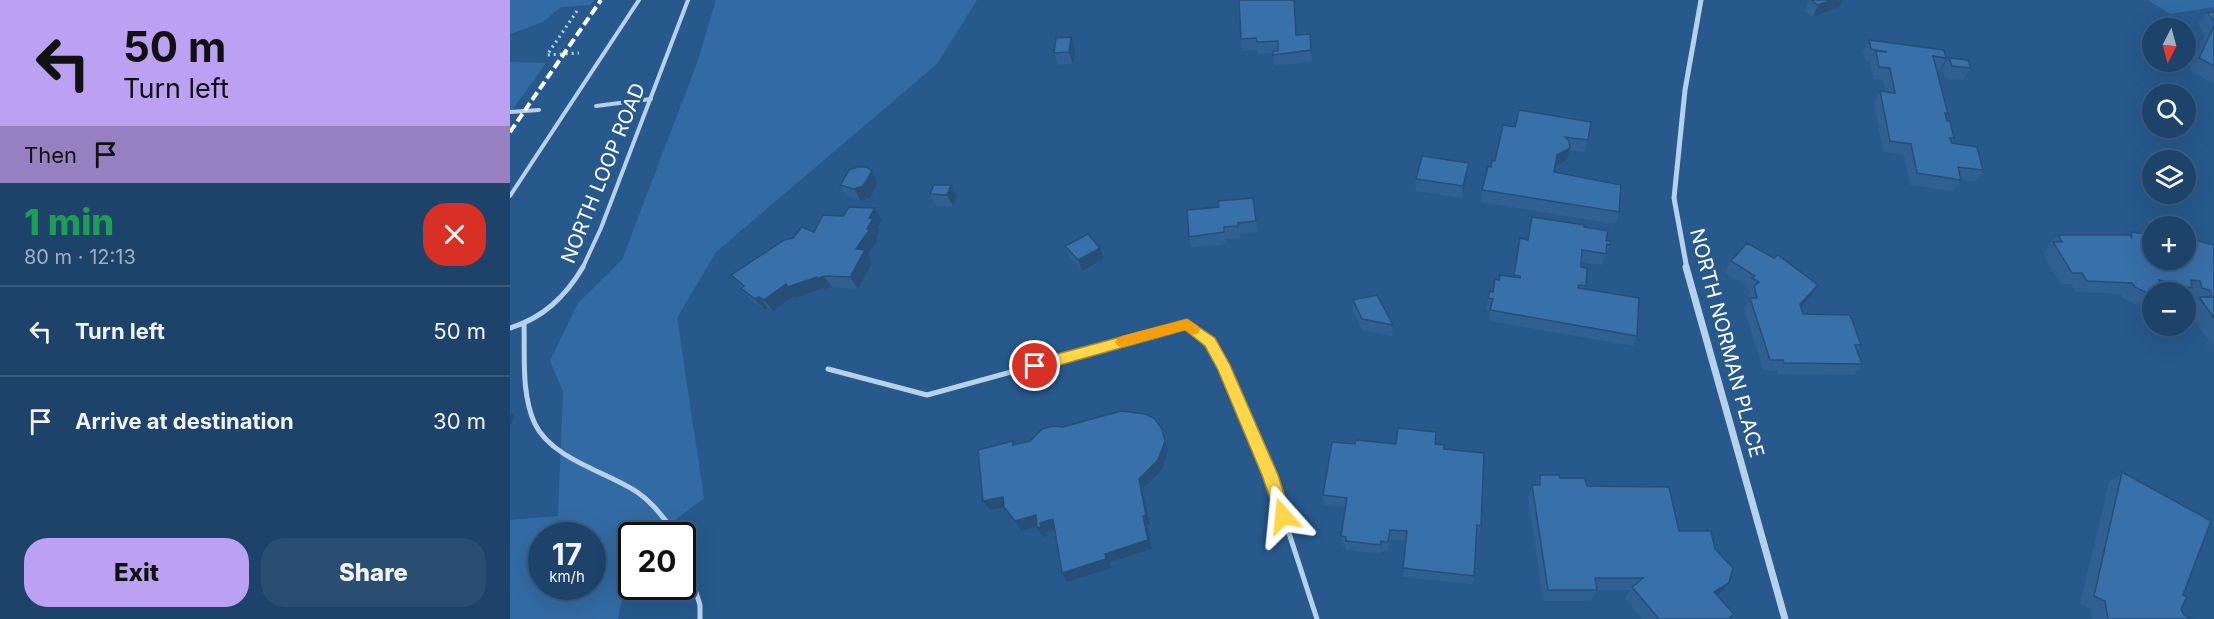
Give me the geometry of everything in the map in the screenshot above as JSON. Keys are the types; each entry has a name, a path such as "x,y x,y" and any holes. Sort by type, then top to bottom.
{"street":[{"name":"NORTH NORMAN PLACE","path":"1701,0 1685,90 1674,198 1685,262 1785,619"}],"lane":[{"path":"510,196 639,0"},
{"name":"NORTH LOOP ROAD","path":"510,328 537,318 554,304 572,284 588,258 631,154 688,0"},
{"path":"596,106 651,99"},
{"path":"510,112 539,110"},
{"path":"524,324 526,381 532,414 542,435 575,459 639,494 665,522"},
{"path":"828,369 927,395 1187,324 1210,342 1225,369 1270,475 1317,619"},
{"path":"696,592 700,605 700,619"}],"path":[{"path":"577,11 547,55 579,53"}],"shaded area":[{"path":"510,0 594,0 590,5 561,7 543,22 510,34"},
{"path":"716,0 977,0 937,64 716,252 677,318 704,498 673,522 618,522 618,600 622,600 618,619 510,619 510,520 558,516 563,392 550,361 578,303 622,260 697,63"},
{"path":"2148,0 2214,0 2214,7 2170,14"},
{"path":"510,62 546,63 510,113"}],"building":[{"path":"1239,0 1294,0 1296,35 1310,34 1311,50 1273,55 1273,51 1278,51 1278,41 1257,42 1256,38 1241,39"},
{"path":"1811,0 1832,0 1818,5"},
{"path":"2214,12 2214,21 2208,13"},
{"path":"2214,26 2214,66 2199,58"},
{"path":"1071,37 1069,52 1054,53 1056,38"},
{"path":"1869,40 1944,50 1946,58 1933,56 1948,114 1945,113 1947,121 1950,121 1954,138 1950,138 1952,143 1977,147 1983,170 1958,167 1961,180 1917,173 1911,144 1890,141 1880,91 1895,93 1890,68 1879,67 1876,51 1887,52 1871,49"},
{"path":"1949,58 1968,60 1971,68 1952,66"},
{"path":"1519,110 1591,122 1588,140 1565,137 1569,141 1570,148 1557,155 1554,172 1621,185 1619,212 1482,190 1488,166 1491,167 1492,160 1495,161 1503,125 1515,127"},
{"path":"1422,156 1469,163 1463,186 1416,179"},
{"path":"867,167 872,171 863,186 854,189 840,185 849,170"},
{"path":"934,185 951,185 947,195 930,194"},
{"path":"1253,198 1256,221 1224,227 1224,232 1189,237 1187,210 1219,207 1218,201"},
{"path":"849,207 875,208 869,218 873,219 867,229 870,229 856,249 865,250 850,277 824,276 788,287 786,284 764,300 759,297 755,299 741,288 744,286 731,275 784,240 793,238 802,227 814,232 823,215 843,216"},
{"path":"1532,217 1608,231 1606,241 1611,241 1610,245 1607,244 1606,254 1582,250 1581,267 1587,268 1586,286 1579,285 1578,288 1639,298 1637,336 1490,310 1493,299 1488,298 1490,291 1493,292 1495,279 1499,280 1500,275 1520,278 1514,275 1520,238 1528,240"},
{"path":"2131,232 2142,233 2142,270 2196,270 2196,240 2214,245 2214,318 2199,297 2212,297 2210,290 2202,288 2200,281 2142,282 2142,290 2132,283 2087,281 2082,273 2072,273 2053,242 2062,242 2058,235 2130,235 2132,238"},
{"path":"1088,234 1100,248 1078,260 1065,246"},
{"path":"1747,243 1774,258 1778,255 1818,285 1800,304 1803,314 1850,315 1861,345 1855,345 1862,364 1784,363 1783,360 1770,360 1750,298 1757,298 1754,286 1759,282 1752,278 1755,276 1731,261"},
{"path":"1377,295 1393,325 1362,319 1353,300"},
{"path":"1121,411 1146,414 1155,419 1162,429 1165,441 1158,460 1139,479 1148,540 1105,554 1106,559 1062,573 1053,519 1040,523 1041,527 1037,528 1036,515 1015,521 1004,507 1003,497 983,501 978,450 1013,441 1013,445 1030,441 1042,429 1053,426 1063,427"},
{"path":"1398,428 1436,432 1435,444 1444,445 1444,449 1484,453 1481,526 1477,525 1474,576 1403,568 1407,531 1390,530 1388,542 1381,541 1381,545 1346,541 1346,537 1341,536 1347,498 1323,495 1332,442 1355,444 1356,440 1396,444"},
{"path":"2122,472 2211,521 2183,595 2187,597 2181,609 2184,615 2191,619 2108,619 2105,601 2094,596"},
{"path":"1540,475 1585,478 1587,486 1669,487 1679,531 1711,531 1715,549 1733,568 1729,583 1714,592 1734,614 1728,619 1659,619 1632,587 1643,578 1595,578 1597,590 1548,590 1532,485 1540,485"}],"railway":[{"path":"510,132 601,0"}],"slow traffic":[{"path":"1122,342 1187,324 1193,330"}],"route":[{"path":"1035,366 1187,324 1210,342 1225,369 1270,475 1283,516"}]}
